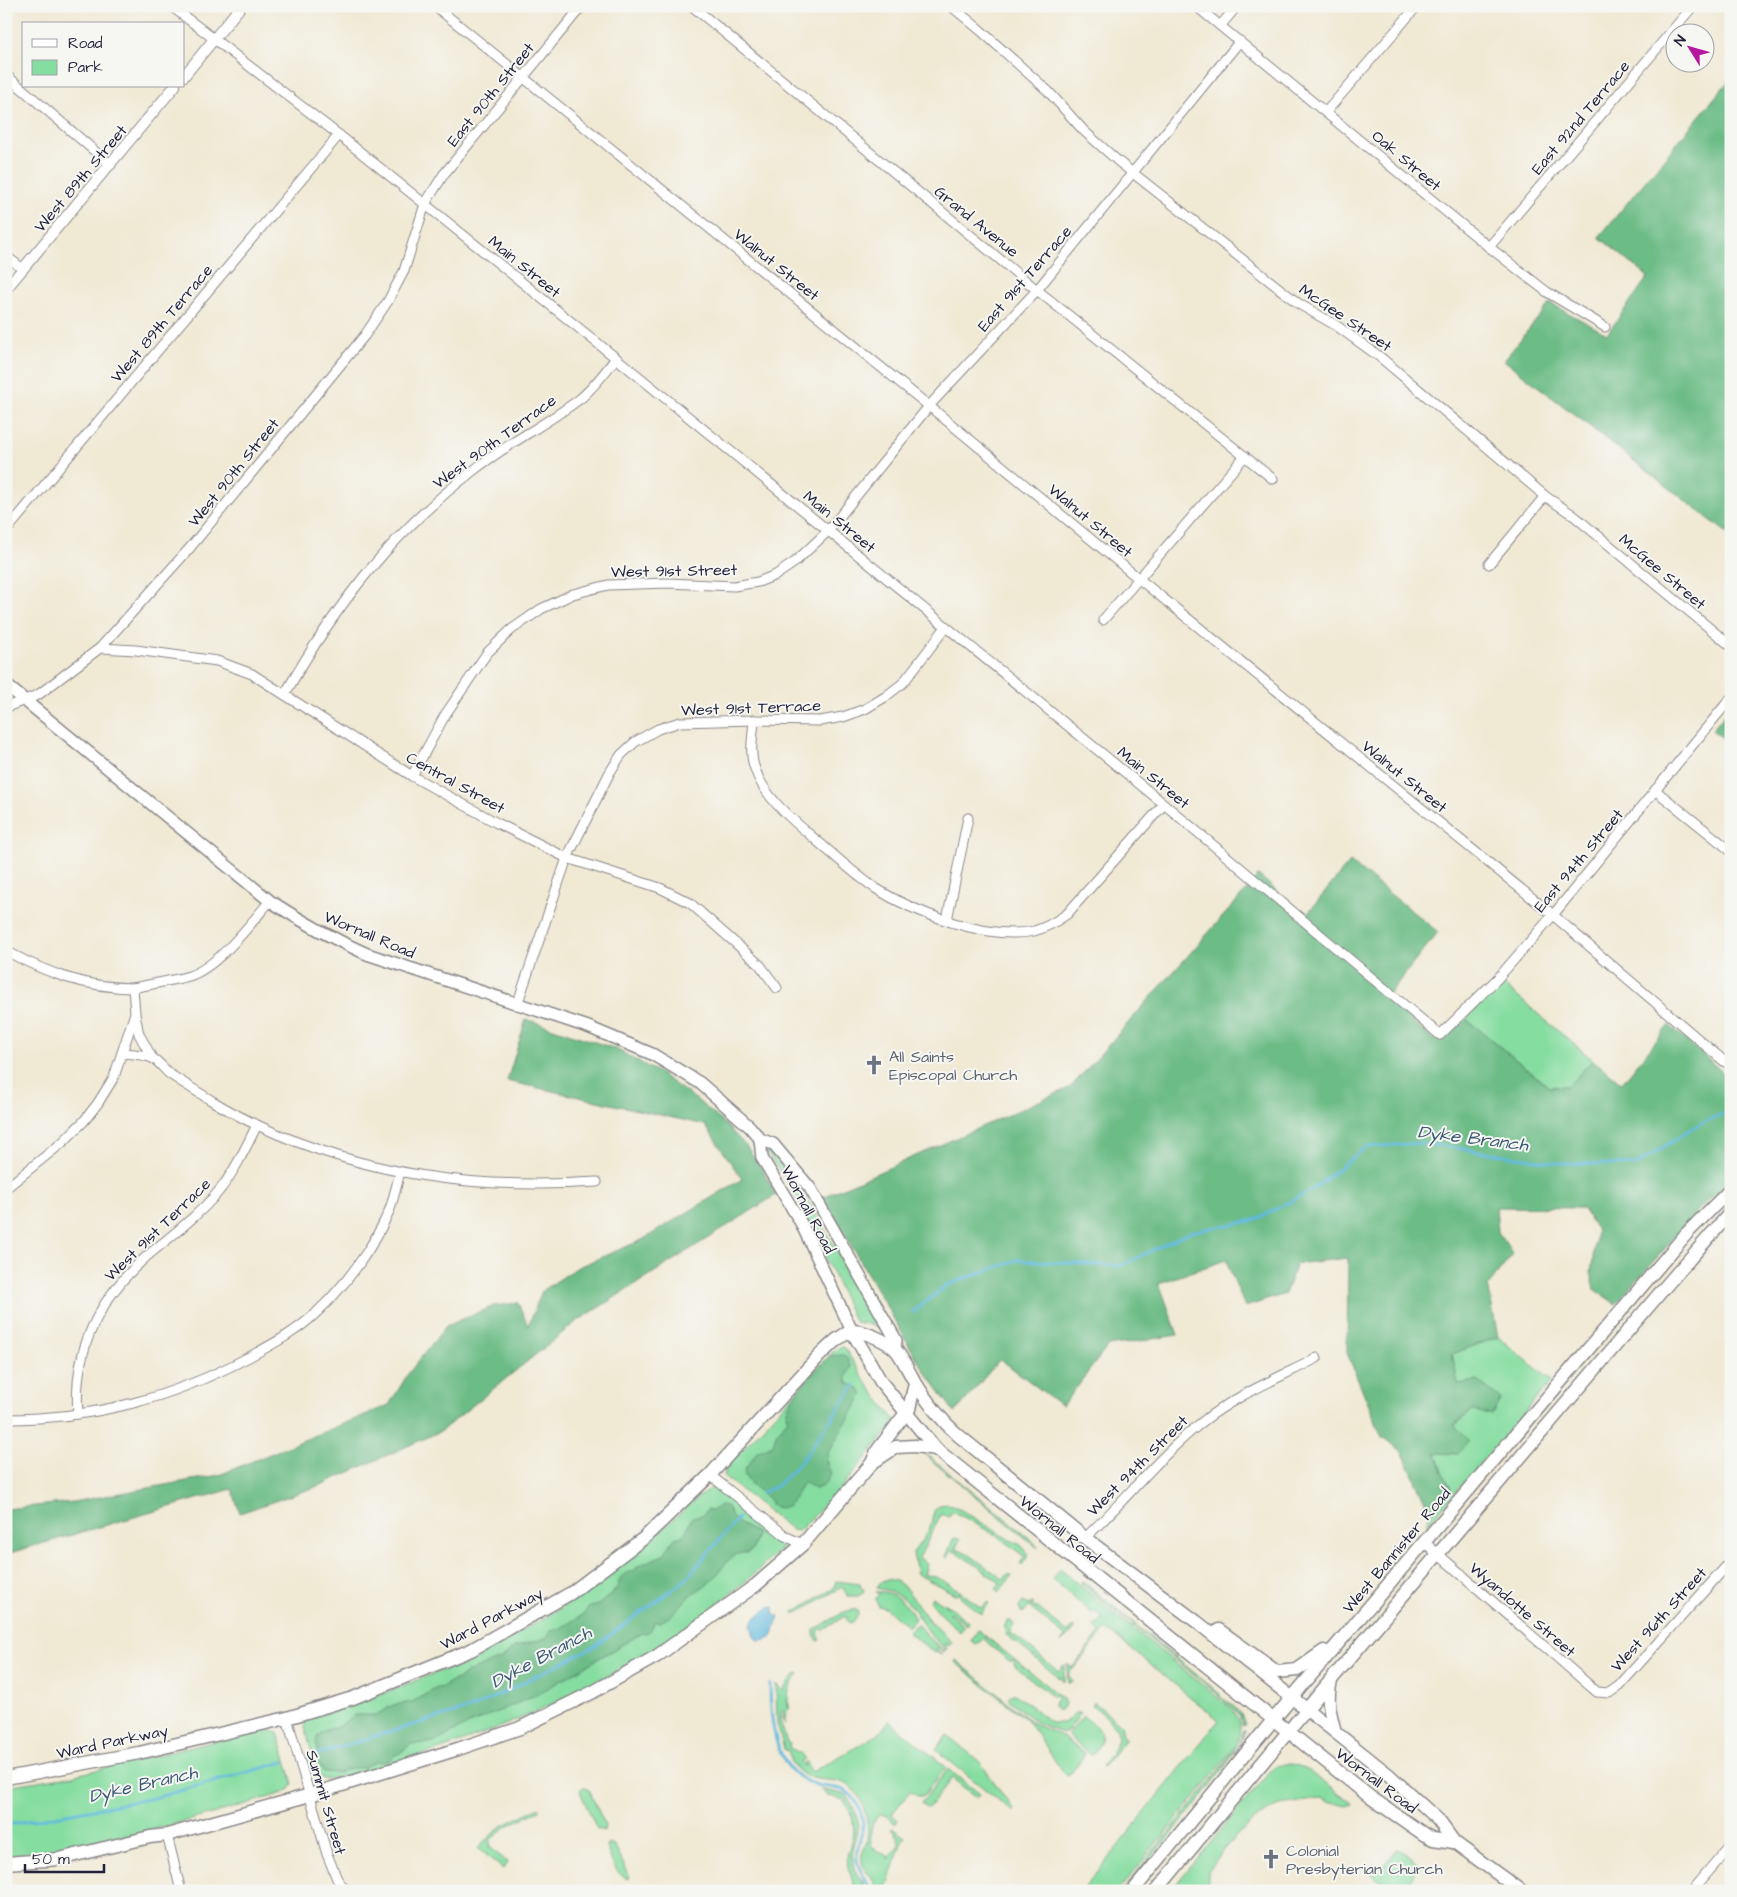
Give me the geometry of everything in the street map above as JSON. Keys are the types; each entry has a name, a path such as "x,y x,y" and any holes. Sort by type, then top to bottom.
{"main road":[{"name":"Wornall Road","path":"6,685 270,900 312,927 367,954 588,1027 634,1046 676,1067 700,1083 750,1127 760,1139 773,1144 810,1188 896,1340 895,1349 915,1383 943,1421 1085,1538 1197,1622 1396,1781 1438,1820 1454,1842 1521,1891"},
{"name":"Wornall Road","path":"760,1139 762,1158 801,1224 852,1331 881,1382 936,1449 1370,1796 1424,1835 1433,1839 1454,1842"},
{"name":"West Bannister Road","path":"1133,1891 1347,1632 1687,1233 1731,1189"},
{"path":"1156,1891 1331,1680 1731,1212"},
{"path":"852,1331 864,1332 895,1349"},
{"name":"Ward Parkway","path":"6,1778 138,1752 287,1718 353,1698 471,1650 571,1593 644,1538 710,1475 820,1355 840,1338 852,1331"},
{"path":"872,1463 877,1451 909,1409 915,1383"},
{"path":"6,1863 59,1858 167,1835 310,1795 520,1728 594,1692 657,1656 756,1585 803,1544 872,1463 896,1447 915,1446 936,1449"},
{"path":"1197,1622 1215,1627 1277,1672 1297,1670 1347,1632"},
{"path":"1331,1680 1328,1693 1328,1707 1335,1732"}],"street":[{"name":"Main Street","path":"171,6 339,135 616,358 1164,804 1440,1035"},
{"path":"185,75 241,6"},
{"name":"Walnut Street","path":"435,6 929,406 1552,915 1725,1062"},
{"name":"East 90th Street","path":"425,204 444,174 582,6"},
{"name":"Grand Avenue","path":"692,6 1037,290 1274,479"},
{"name":"McGee Street","path":"951,6 1048,91 1084,131 1133,173 1299,304 1338,326 1380,357 1545,496 1573,516 1731,646"},
{"name":"Oak Street","path":"1196,6 1489,247 1547,292 1605,327"},
{"path":"1221,25 1237,6"},
{"path":"1326,112 1417,6"},
{"name":"East 92nd Terrace","path":"1489,247 1693,6"},
{"name":"East 91st Terrace","path":"828,531 929,406 1037,290 1240,41"},
{"path":"6,75 111,165"},
{"name":"West 89th Street","path":"6,289 173,88"},
{"name":"West 89th Terrace","path":"6,531 339,135"},
{"name":"West 90th Street","path":"6,709 9,706 38,695 100,648 189,549 365,335 388,301 404,271 425,204"},
{"path":"6,256 23,269"},
{"name":"West 90th Terrace","path":"285,694 337,610 400,535 441,496 476,468 581,397 602,377 616,358"},
{"path":"1103,620 1246,456"},
{"path":"1489,564 1545,496"},
{"name":"West 91st Street","path":"412,776 445,715 487,653 511,630 541,609 573,594 608,585 668,582 734,586 758,582 776,575 795,562 828,531"},
{"name":"West 91st Terrace","path":"517,1005 567,858 610,772 621,755 635,742 658,729 680,722 820,721 843,717 865,709 885,698 903,682 946,627"},
{"name":"Central Street","path":"100,648 136,650 217,661 252,674 412,776 497,823 567,858 660,888 690,903 760,965 777,988"},
{"name":"East 94th Street","path":"1440,1035 1498,978 1731,698"},
{"path":"754,720 752,750 754,769 766,792 780,807 849,868 876,888 923,912 978,928 1014,933 1034,930 1054,923 1067,914 1164,804"},
{"path":"1655,790 1731,851"},
{"path":"947,920 968,818"},
{"path":"7,953 80,983 113,988 133,988 191,975 204,967 236,941 270,900"},
{"path":"133,988 139,1034 152,1058 180,1081 257,1125 328,1153 400,1172 457,1181 503,1184 550,1185 597,1182"},
{"path":"6,1188 63,1142 98,1103 114,1077 135,1013"},
{"path":"122,1053 152,1058"},
{"name":"West 91st Terrace","path":"78,1414 76,1391 78,1366 87,1338 99,1314 129,1274 194,1218 219,1191 233,1172 257,1125"},
{"path":"6,1419 78,1414 139,1403 223,1371 288,1336 331,1298 360,1263 375,1239 390,1208 400,1172"},
{"name":"West 94th Street","path":"1085,1538 1179,1440 1202,1421 1231,1402 1317,1358"},
{"path":"710,1475 787,1537 803,1544"},
{"name":"Wyandotte Street","path":"1424,1542 1590,1688 1597,1692 1605,1693"},
{"name":"West 96th Street","path":"1605,1693 1619,1686 1731,1561"},
{"name":"Summit Street","path":"287,1718 332,1869 346,1891"},
{"path":"167,1835 180,1891"},
{"path":"1692,1891 1731,1845"}],"green space":[{"path":"1731,78 1731,536 1504,360 1550,303 1607,334 1648,277 1599,237"},
{"path":"1731,707 1731,744 1712,730"},
{"path":"1350,862 1438,932 1386,998 1432,1039 1443,1040 1466,1019 1549,1087 1568,1086 1593,1060 1622,1083 1669,1025 1727,1076 1731,1071 1731,1181 1705,1203 1616,1304 1595,1290 1591,1272 1597,1230 1582,1208 1496,1207 1498,1232 1513,1254 1488,1286 1498,1337 1452,1354 1458,1384 1478,1381 1501,1399 1492,1414 1472,1411 1454,1425 1469,1440 1458,1454 1435,1453 1451,1490 1430,1513 1402,1451 1382,1437 1347,1353 1348,1258 1296,1264 1285,1294 1245,1307 1226,1260 1159,1283 1178,1335 1108,1346 1062,1406 1000,1359 955,1413 921,1366 823,1197 1071,1087 1258,875 1306,915"},
{"path":"1501,983 1593,1060 1568,1086 1549,1087 1466,1019"},
{"path":"526,1019 616,1049 659,1073 697,1100 724,1123 746,1146 763,1170 776,1195 576,1322 441,1431 321,1485 240,1513 232,1489 6,1554 6,1535 11,1531 6,1524 6,1509 73,1502 219,1475 389,1405 408,1374 446,1326 494,1306 518,1303 528,1326 542,1291 578,1267 642,1240 742,1179 705,1125 507,1081"},
{"path":"766,1145 795,1181 812,1207 882,1330 872,1325 855,1322 794,1190 764,1149"},
{"path":"1498,1337 1552,1381 1427,1525 1430,1513 1451,1490 1435,1453 1454,1426 1472,1411 1458,1384 1452,1353"},
{"path":"844,1347 870,1388 896,1421 837,1493 799,1531 792,1530 726,1478 724,1474 729,1464 818,1368 833,1352"},
{"path":"843,1355 847,1357 851,1367 847,1381 862,1391 862,1396 828,1453 826,1460 831,1474 821,1487 815,1489 806,1483 802,1484 794,1499 787,1506 782,1508 771,1505 771,1501 749,1482 744,1474 745,1469 757,1452 773,1445 776,1434 788,1419 786,1414 793,1398 804,1383 829,1356"},
{"path":"924,1454 1033,1541 1038,1548"},
{"path":"711,1488 718,1488 780,1540 782,1545 780,1550 707,1612 667,1640 626,1665 541,1709 497,1728 438,1750 394,1763 335,1778 324,1779 319,1777 304,1724 306,1719 361,1702 458,1664 543,1619 581,1595 631,1557"},
{"path":"720,1505 727,1506 732,1517 739,1524 757,1533 753,1549 731,1558 712,1580 690,1596 672,1614 658,1623 654,1621 653,1626 647,1633 642,1633 536,1695 467,1725 441,1739 429,1743 411,1744 393,1756 389,1761 375,1762 362,1768 351,1768 339,1773 324,1772 317,1761 318,1749 316,1743 318,1736 322,1732 336,1728 355,1715 376,1715 393,1705 412,1702 437,1688 444,1687 467,1672 503,1658 514,1647 549,1636 550,1631 559,1629 583,1615 588,1608 598,1605 616,1590 621,1577 626,1573 634,1571 638,1566 663,1555 675,1538 682,1536 686,1531 692,1517 703,1515 707,1510 712,1511"},
{"path":"940,1505 953,1505 1021,1545 1027,1552 1027,1558 1021,1565 1020,1563 1025,1557 997,1536 953,1511 948,1517 941,1514 919,1558 927,1563 924,1575 946,1582 981,1608 988,1602 981,1614 961,1598 959,1593 955,1594 917,1574 913,1553 929,1530 935,1509"},
{"path":"953,1539 960,1540 956,1550 967,1553 1003,1579 1008,1574 1012,1576 998,1593 996,1589 1000,1583 978,1566 952,1550 948,1557 946,1557"},
{"path":"1060,1569 1227,1705 1237,1717 1241,1728 1238,1740 1230,1754 1118,1891 1082,1891 1219,1720 1106,1629 1068,1675 1073,1680 1068,1682 1067,1664 1072,1668 1100,1633 1094,1627 1102,1618 1094,1611 1092,1613 1052,1580"},
{"path":"887,1579 896,1581 905,1587 928,1619 952,1642 949,1646 945,1643 946,1650 930,1635 911,1606 903,1598 890,1591 877,1588 882,1581"},
{"path":"836,1581 860,1584 861,1588 864,1589 863,1593 858,1596 848,1596 842,1587 795,1614 794,1612 834,1588"},
{"path":"1082,1581 1214,1689 1240,1712 1245,1724 1243,1725 1239,1714 1215,1692 1081,1583"},
{"path":"876,1592 889,1593 895,1596 905,1604 915,1619 908,1627 885,1608 879,1606 875,1599 879,1594"},
{"path":"932,1597 950,1607 968,1622 966,1625 949,1613 964,1627 960,1632 930,1601"},
{"path":"1023,1602 1029,1605 1032,1603 1032,1607 1038,1608 1068,1633 1073,1627 1075,1628 1061,1644 1065,1636 1029,1607 1024,1613 1020,1611 1019,1607"},
{"path":"857,1610 858,1614 853,1622 849,1623 845,1616 823,1630 820,1629 818,1633 821,1640 818,1641 814,1630 844,1612"},
{"path":"1007,1621 1011,1621 1014,1625 1010,1634 1014,1635 1058,1671 1064,1665 1064,1682 1007,1635 1004,1628"},
{"path":"917,1624 945,1652 937,1648 936,1650 942,1655 928,1648 908,1632"},
{"path":"978,1630 1063,1699 1065,1704 1060,1710 1056,1710 1053,1707 1058,1697 1052,1696 1015,1666 1015,1661 1009,1661 985,1640 986,1638 984,1637 976,1644 971,1641"},
{"path":"956,1660 1030,1721 1060,1735 1085,1754 1072,1772 1068,1775 1063,1772 1026,1719 955,1662"},
{"path":"797,1673 799,1674 795,1678 788,1694 789,1709 786,1700 788,1709 785,1724 783,1721 784,1710 782,1710 780,1721 787,1742 790,1744 789,1747 797,1753 800,1752 804,1758 800,1763 805,1767 803,1764 805,1761 812,1772 879,1734 889,1721 946,1767 923,1796 917,1796 910,1791 892,1814 898,1820 895,1824 890,1818 882,1814 873,1823 871,1845 877,1851 888,1856 888,1859 899,1843 892,1828 905,1837 885,1891 878,1891 863,1864 862,1857 868,1830 864,1808 857,1794 847,1784 805,1775 797,1769 790,1760 789,1752 784,1749 777,1724 776,1684 783,1691 788,1682"},
{"path":"1012,1694 1015,1694 1052,1723 1064,1723 1075,1713 1081,1713 1066,1733 1063,1733 1037,1723 1008,1699"},
{"path":"1094,1702 1121,1725 1126,1739 1103,1767 1118,1739 1118,1732 1110,1720 1092,1705"},
{"path":"1083,1716 1101,1734 1100,1743 1091,1756 1068,1736"},
{"path":"266,1729 278,1733 293,1784 290,1789 283,1793 142,1833 56,1853 6,1858 6,1786 76,1775"},
{"path":"1244,1730 1241,1742 1212,1784 1124,1891 1122,1891 1219,1771 1240,1743"},
{"path":"947,1735 980,1762 1014,1810 1012,1811 936,1750"},
{"path":"1289,1763 1304,1768 1354,1804 1347,1806 1320,1799 1280,1805 1269,1810 1239,1833 1223,1850 1208,1871 1208,1891 1183,1891 1179,1888 1176,1891 1170,1891 1272,1769"},
{"path":"948,1769 980,1794 977,1798 952,1778 928,1808 921,1803"},
{"path":"583,1787 589,1790 605,1825 604,1831 597,1829 581,1794 580,1790"},
{"path":"820,1789 847,1795 856,1813 859,1825 852,1849 853,1866 856,1873 862,1879 865,1891 856,1891 848,1867 847,1857 854,1830 852,1815 844,1800 829,1796"},
{"path":"539,1807 540,1810 507,1826 490,1840 490,1847 508,1863 503,1869 478,1848 500,1827"},
{"path":"608,1843 614,1845 629,1875 628,1879 620,1874 614,1866 606,1847"},
{"path":"1398,1848 1421,1866 1405,1885 1387,1886 1367,1871 1373,1864 1381,1870"}],"water":[{"path":"771,1606 774,1607 774,1614 779,1616 773,1634 768,1640 759,1641 754,1636 751,1625 755,1618"}],"waterway":[{"name":"Dyke Branch","path":"913,1312 947,1285 1017,1260 1120,1266 1190,1232 1255,1220 1312,1190 1366,1147 1423,1143 1558,1163 1637,1165 1692,1128 1731,1110"},
{"name":"Dyke Branch","path":"762,1493 778,1485 803,1459 855,1385"},
{"name":"Dyke Branch","path":"318,1754 475,1707 595,1646 684,1581 738,1518"},
{"path":"770,1684 773,1725 776,1739 787,1765 796,1775 808,1782 843,1790 854,1799 859,1808 863,1824 857,1860 859,1868 869,1886 869,1891"},
{"name":"Dyke Branch","path":"6,1825 154,1798 284,1762"}],"place":[{"name":"All Saints Episcopal Church","path":"874,1065"},
{"name":"Colonial Presbyterian Church","path":"1271,1859"}]}
